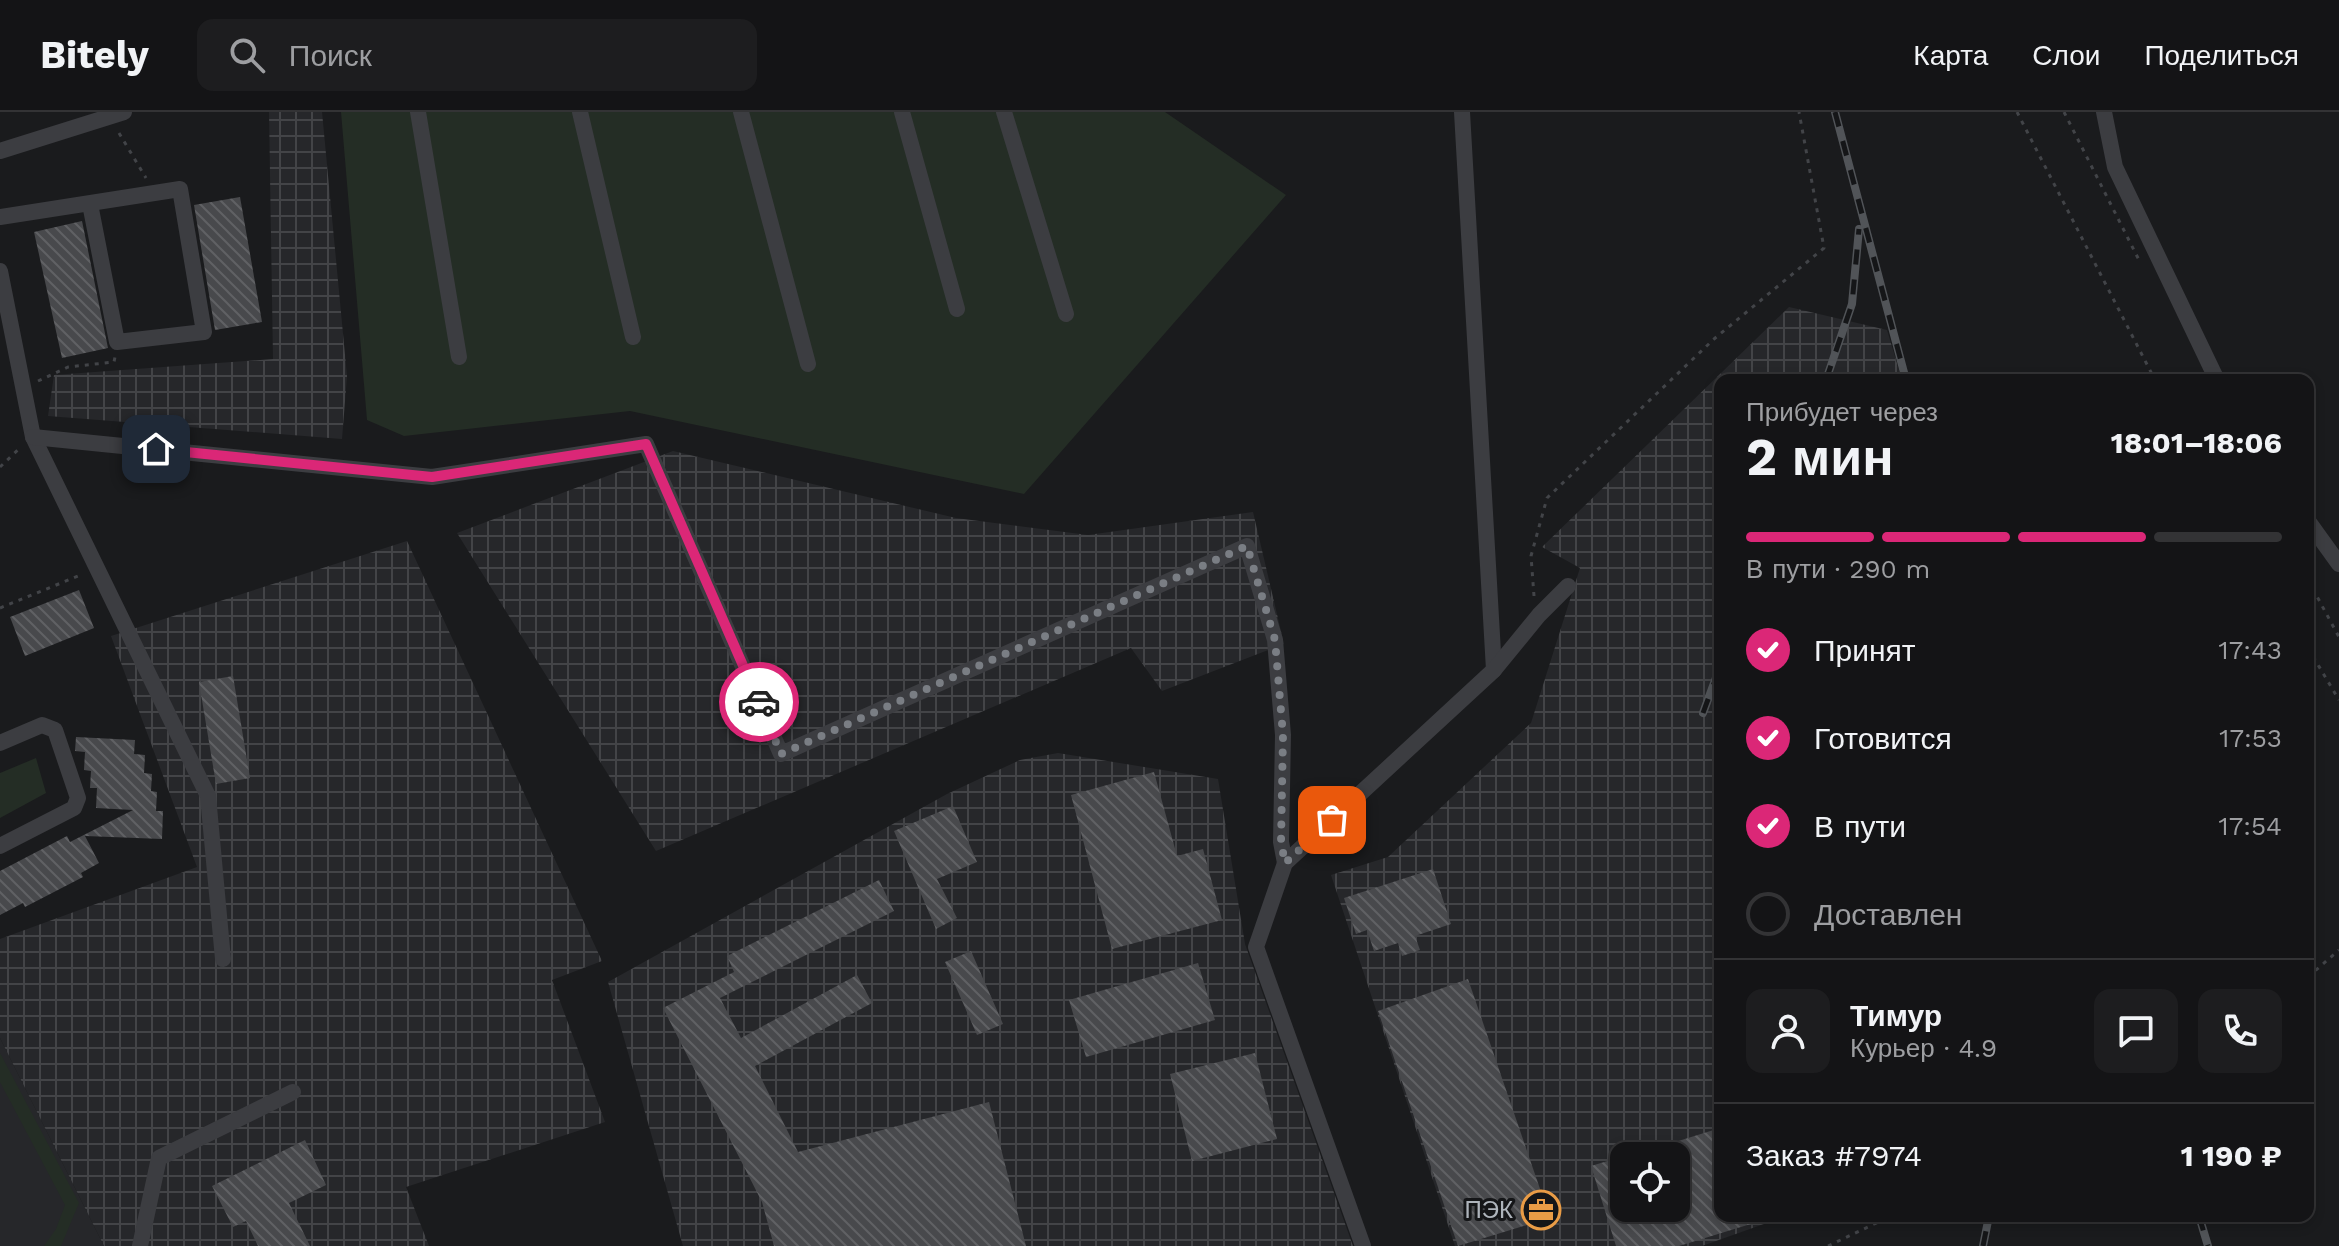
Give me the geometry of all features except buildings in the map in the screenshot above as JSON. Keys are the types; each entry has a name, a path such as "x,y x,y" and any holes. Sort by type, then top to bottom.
{"street":[{"path":"418,112 459,357"},
{"path":"580,112 633,337"},
{"path":"741,112 808,364"},
{"path":"902,112 957,309"},
{"path":"1004,112 1066,314"},
{"path":"1462,112 1494,670"},
{"path":"2104,112 2115,167 2214,374"},
{"path":"0,151 117,114"},
{"path":"0,217 180,189 204,332 117,342 90,204"},
{"path":"0,271 33,437 208,796 223,959"},
{"path":"33,437 432,477 646,444 781,754 1247,546 1275,640 1283,735 1281,842 1285,863"},
{"path":"2314,529 2339,564"},
{"path":"1363,1246 1256,947 1285,863 1494,670 1539,615 1568,586"},
{"path":"0,743 42,725 55,730 78,798 74,808 0,846"},
{"path":"140,1246 159,1158 293,1092"}],"path":[{"path":"1539,615 1532,585 1531,556 1547,498 1714,339 1824,248 1799,112"},
{"path":"2017,112 2152,374"},
{"path":"2064,112 2141,264"},
{"path":"117,114 156,193"},
{"path":"24,388 68,367 114,362 117,342"},
{"path":"0,467 33,437"},
{"path":"0,608 98,568"},
{"path":"2314,591 2339,637"},
{"path":"2314,658 2339,700"},
{"path":"2314,972 2339,950"},
{"path":"1828,1246 1878,1222"}],"shaded area":[{"path":"269,112 322,112 347,376 342,439 48,416 54,375 273,359"},
{"path":"341,112 1165,112 1286,195 1024,494 630,411 404,436 367,420"},
{"path":"1789,307 1887,330 1900,374 1720,374"},
{"path":"1714,380 1714,1222 1769,1222 1702,1246 1455,1246 1331,875 1388,857 1531,723 1580,568 1542,547"},
{"path":"673,451 956,518 1088,535 1253,512 1284,644 1162,691 1131,648 656,851 457,533"},
{"path":"407,541 602,961 552,980 605,1122 406,1187 429,1246 104,1246 0,1038 0,939 197,867 111,636"},
{"path":"1058,753 1218,779 1245,944 1353,1246 683,1246 608,982 947,794 1020,760"},
{"path":"36,758 46,793 0,818 0,773"},
{"path":"0,1038 104,1246 0,1246"},
{"path":"0,1053 79,1203 61,1246 44,1246 56,1229 65,1205 0,1082"}],"railway":[{"path":"1835,112 1904,374"},
{"path":"1828,374 1852,304 1859,229"},
{"path":"1703,713 1714,683"},
{"path":"1983,1246 1988,1222"},
{"path":"2201,1222 2208,1246"}],"way so far":[{"path":"759,702 781,754 1247,546 1275,640 1283,735 1281,842 1285,863 1332,820"}],"place":[{"name":"ПЭК","path":"1541,1210"}],"route":[{"path":"156,449 432,477 646,444 759,702"}]}
